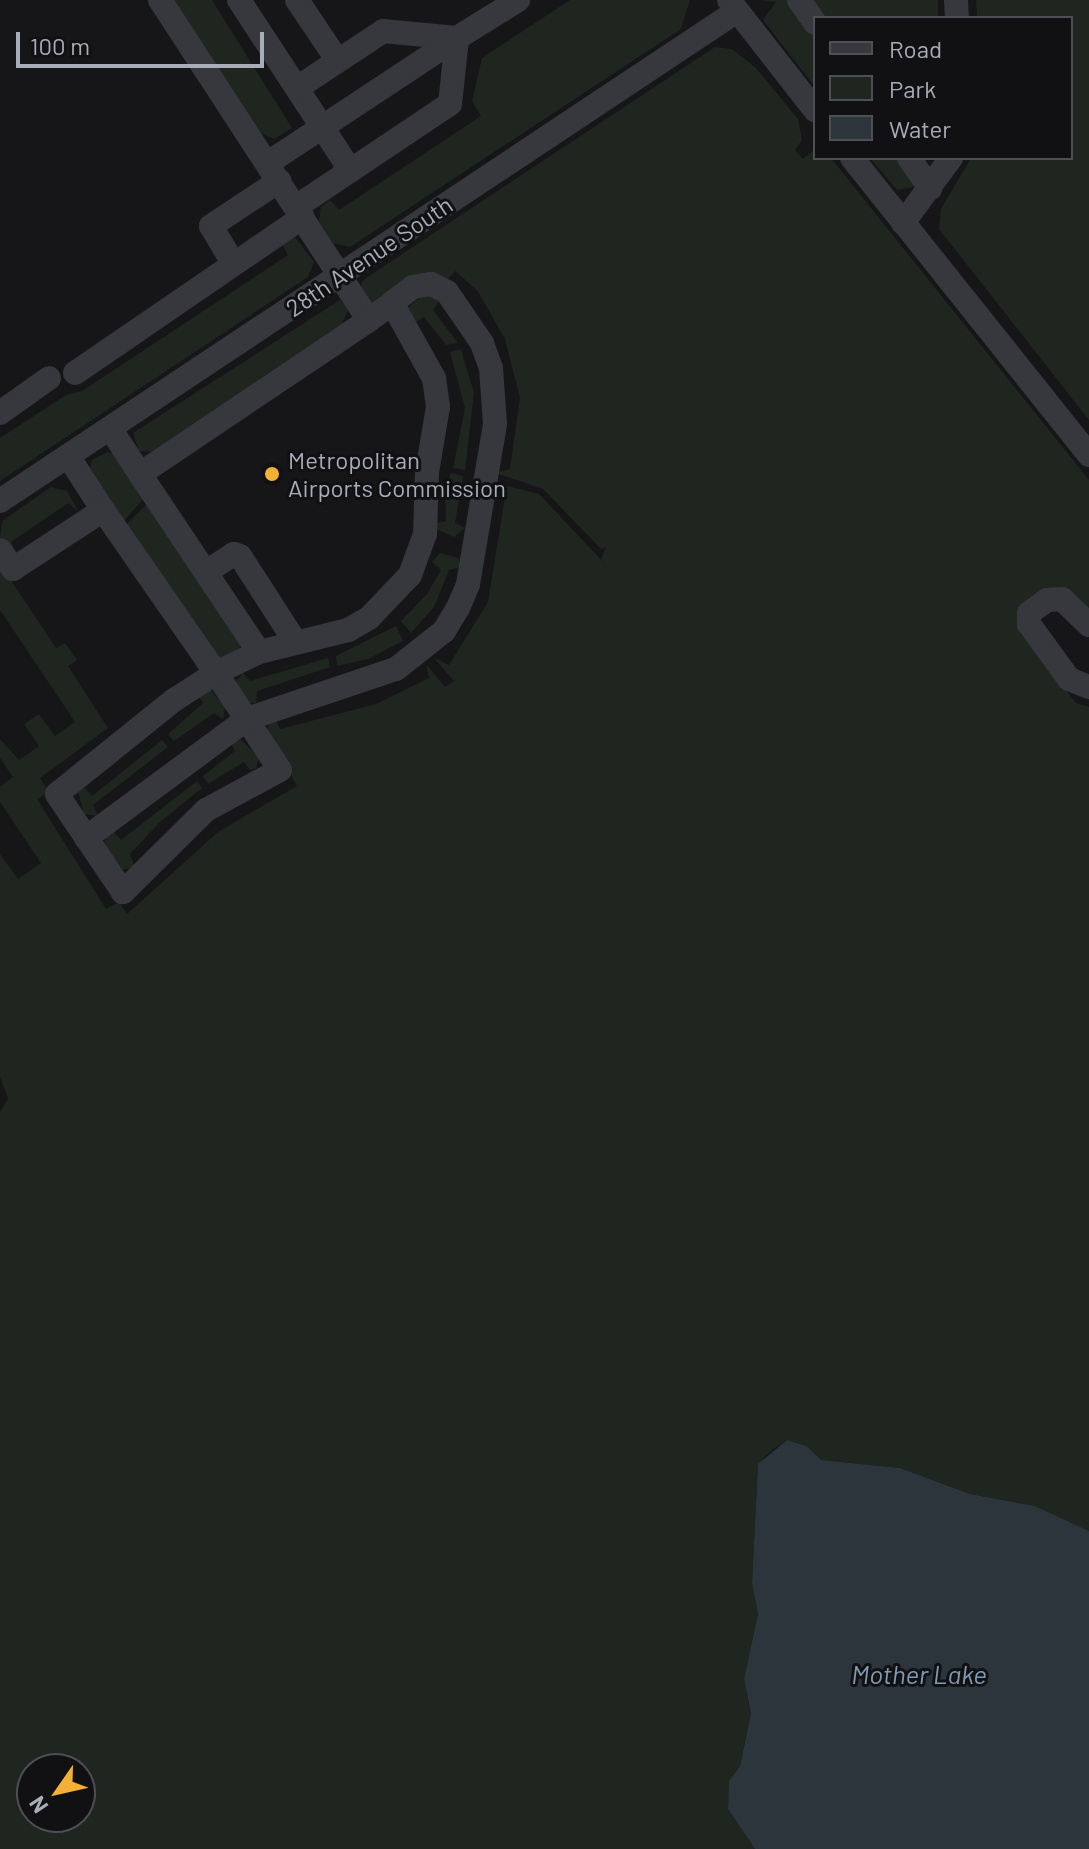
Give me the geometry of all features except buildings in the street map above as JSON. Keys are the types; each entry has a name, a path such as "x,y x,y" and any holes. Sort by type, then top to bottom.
{"street":[{"path":"160,0 369,320"},
{"path":"297,0 338,61"},
{"path":"233,263 211,226 322,126 518,0"},
{"path":"799,0 813,20"},
{"path":"247,3 351,171"},
{"path":"733,6 813,107"},
{"name":"28th Avenue South","path":"0,501 340,275 733,6"},
{"path":"297,88 383,31 457,38"},
{"path":"75,373 233,263 351,171 450,104 457,38"},
{"path":"854,160 1089,455"},
{"path":"910,160 930,188"},
{"path":"903,223 950,160"},
{"path":"86,838 247,719 396,669 444,631 468,584 495,424 491,368 482,343 447,292 431,284 413,287 140,474"},
{"path":"68,456 216,673 280,770 206,810 123,892 57,794 216,673 259,652 323,639 369,618 419,558 438,407 423,353 392,303"},
{"path":"0,413 49,378"},
{"path":"110,428 259,652"},
{"path":"0,550 13,569 103,510"},
{"path":"206,572 234,554 240,556 296,643"},
{"path":"1089,625 1062,599 1047,600 1029,613 1029,624 1069,679 1089,687"}],"green space":[{"path":"173,0 212,0 292,128 274,139 261,133"},
{"path":"570,0 690,0 681,29 350,247 333,243 319,221 321,207 330,200 339,210 481,116 472,101 482,58"},
{"path":"761,0 795,0 813,25 813,84 763,20 776,2"},
{"path":"804,0 938,0 938,16 813,16 813,22 804,22"},
{"path":"976,0 1089,0 1089,420 939,229 941,209 970,160 1073,160 1073,16 977,16"},
{"path":"715,47 732,49 756,68 798,119 802,140 795,150 803,159 813,151 813,160 833,160 1089,480 1089,614 1067,591 1021,631 1076,703 1089,707 1089,1531 1035,1506 970,1494 900,1468 821,1460 807,1446 787,1440 772,1450 758,1464 752,1583 758,1614 744,1679 751,1713 740,1766 729,1781 728,1809 755,1849 0,1849 0,1112 8,1098 0,1077 0,854 18,879 41,863 0,802 0,787 13,777 0,758 0,739 19,760 39,746 24,724 39,714 55,736 75,722 0,610 0,564 56,648 65,643 77,660 68,666 108,728 40,778 49,792 37,799 106,909 119,902 127,914 218,832 297,786 267,730 270,721 276,720 280,729 376,704 429,678 426,664 445,687 454,681 434,658 449,665 488,602 506,491 496,489 495,483 539,494 609,568 601,559 606,547 601,549 543,489 496,473 510,469 520,398 505,339 477,290 455,271 447,280 372,304 360,288 363,280"},
{"path":"872,160 905,160 914,187 897,190"},
{"path":"295,237 314,262 308,277 0,481 0,438 66,395 82,391 288,255 282,244"},
{"path":"424,294 439,301 433,310 458,343 446,345 424,317 416,322 407,308"},
{"path":"340,300 348,310 342,324 151,452 139,451 133,433"},
{"path":"461,349 474,393 465,470 453,468 465,408 450,352"},
{"path":"108,452 115,454 146,496 123,522 89,473 92,460"},
{"path":"451,473 463,476 455,523 465,528 454,537 436,529 437,523 446,521 445,490"},
{"path":"51,487 67,491 79,512 68,503 11,542 17,554 12,555 0,538 2,521"},
{"path":"150,501 242,645 227,658 217,658 125,526"},
{"path":"440,553 458,558 461,567 449,570 434,607 411,633 401,621 427,594 441,570 432,562"},
{"path":"396,626 403,641 368,659 337,666 336,656"},
{"path":"328,658 330,667 257,691 256,703 249,703 235,682 243,673 250,681"},
{"path":"211,690 225,708 223,719 214,713 174,741 168,734 203,703 198,696"},
{"path":"238,737 259,757 256,768 250,770 244,762 208,784 203,776 235,751 231,743"},
{"path":"162,740 168,747 93,805 98,816 84,814 78,792 85,788 92,796"},
{"path":"197,781 202,788 159,823 130,854 135,867 123,870 104,844 106,837 114,832 121,840"}],"water":[{"name":"Mother Lake","path":"787,1440 807,1446 821,1460 900,1468 970,1494 1035,1506 1089,1531 1089,1849 755,1849 728,1809 729,1781 740,1766 751,1713 744,1679 758,1614 752,1583 758,1464"}],"place":[{"name":"Metropolitan Airports Commission","path":"272,474"}]}
